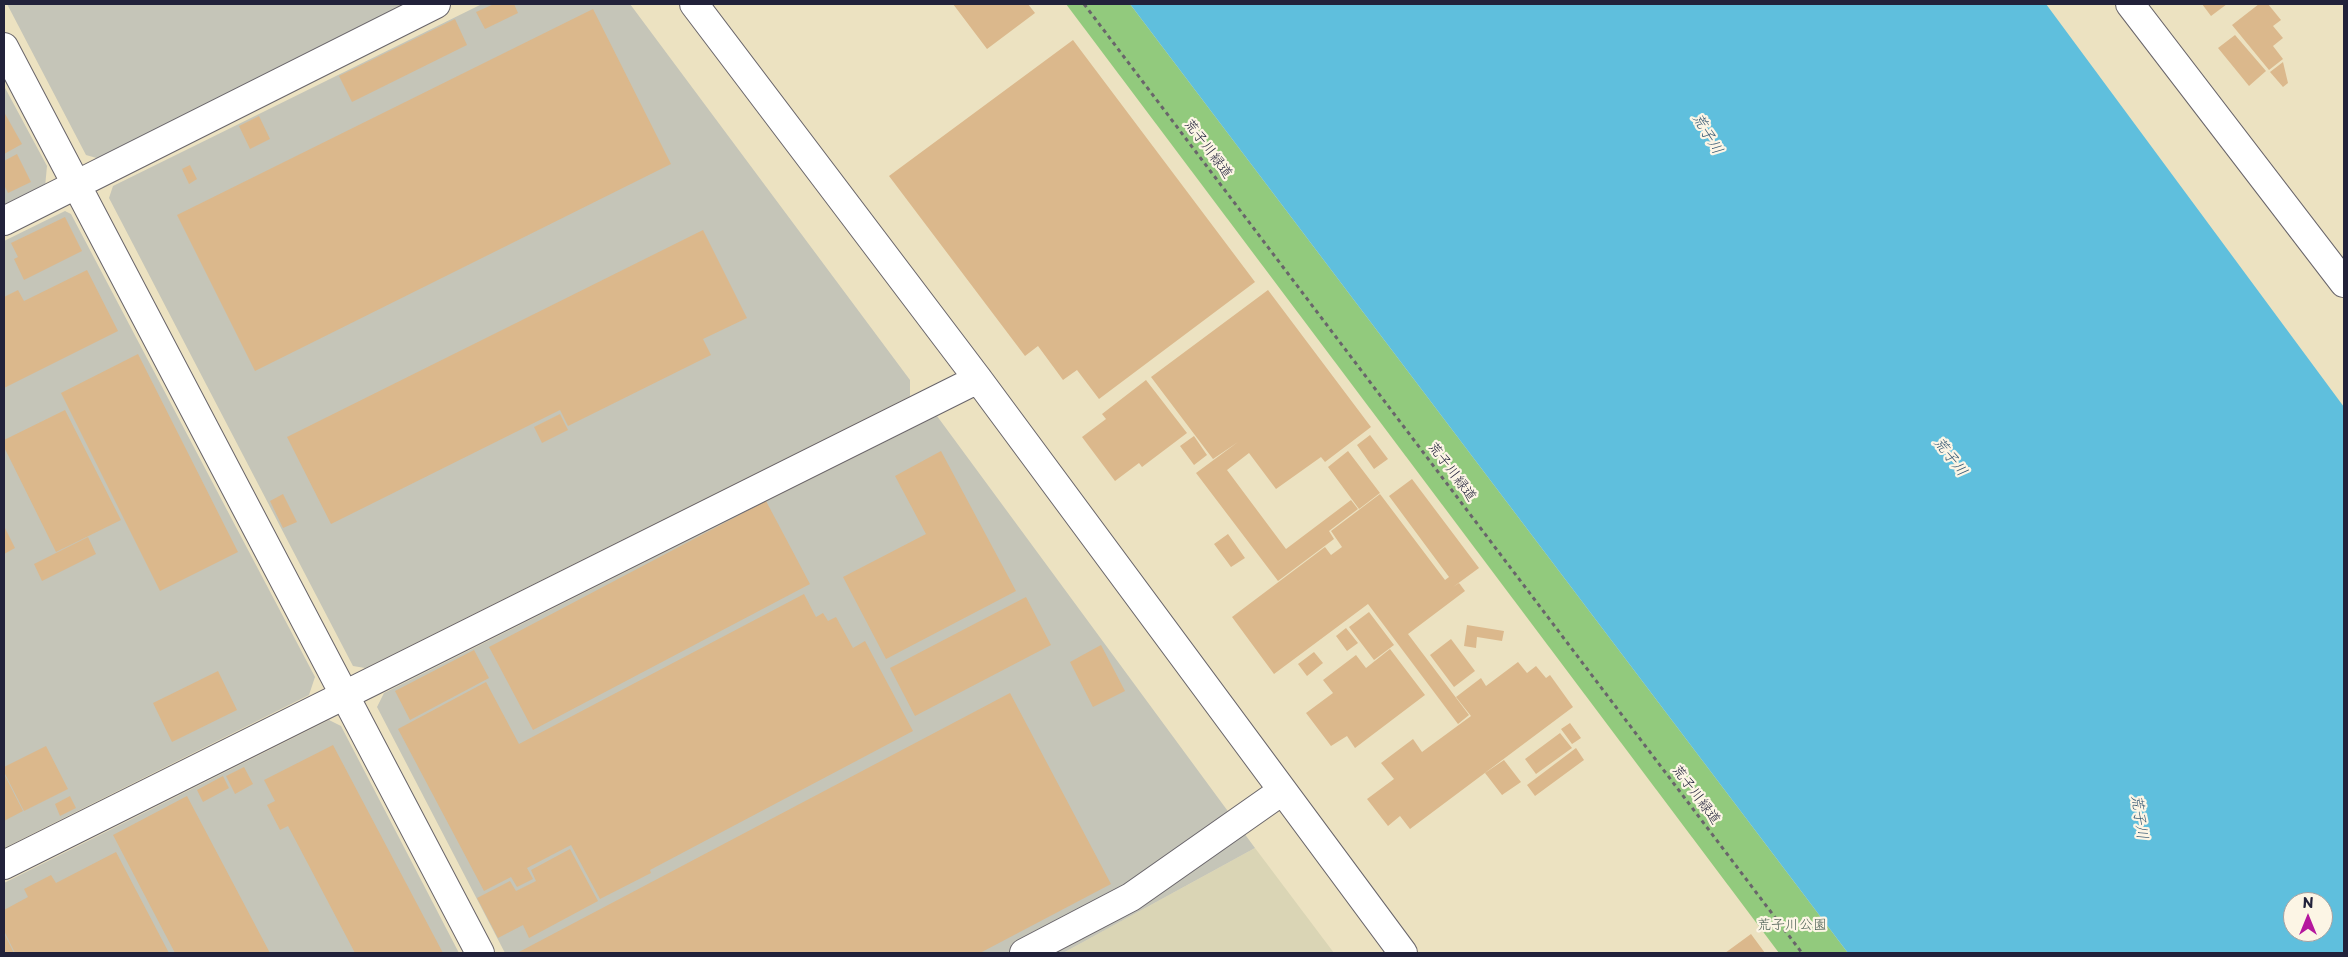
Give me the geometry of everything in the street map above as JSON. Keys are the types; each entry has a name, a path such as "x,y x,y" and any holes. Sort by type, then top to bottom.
{"street":[{"path":"4,221 436,4"},
{"path":"694,4 978,379 1403,953"},
{"path":"2130,4 2344,283"},
{"path":"4,47 480,953"},
{"path":"4,865 978,379"},
{"path":"1024,953 1131,897 1282,791"}],"path":[{"name":"荒子川緑道","path":"1084,4 1802,953"}],"shaded area":[{"path":"7,4 413,4 100,159 86,155"},
{"path":"482,4 630,4 910,380 910,396 365,668 353,666 109,198 113,186"},
{"path":"4,86 47,166 45,187 4,207"},
{"path":"65,211 71,214 315,677 309,695 4,848 4,241"},
{"path":"937,416 1255,848 1063,953 505,953 377,707 384,693"},
{"path":"329,720 341,726 459,953 4,953 4,883"},
{"path":"1255,848 1334,953 1063,953"}],"green space":[{"name":"荒子川公園","path":"1066,4 1130,4 1848,953 1779,953"}],"water":[{"name":"荒子川","path":"1130,4 2046,4 2344,407 2344,953 1848,953"}],"building":[{"path":"494,4 514,4 518,13 485,29 476,12"},
{"path":"953,4 1028,4 1035,13 987,49"},
{"path":"2202,4 2227,4 2211,16"},
{"path":"2259,4 2268,4 2281,20 2273,26 2283,38 2273,46 2283,59 2269,70 2232,25"},
{"path":"593,9 671,164 255,371 177,215"},
{"path":"455,19 467,45 352,102 339,76"},
{"path":"2235,35 2266,71 2249,86 2218,48"},
{"path":"1073,40 1255,282 1099,399 1077,370 1063,380 1038,346 1025,356 889,176"},
{"path":"2283,62 2288,83 2283,87 2270,72"},
{"path":"4,112 22,144 4,154"},
{"path":"259,116 270,139 250,149 239,126"},
{"path":"17,154 31,182 8,193 4,185 4,161"},
{"path":"190,165 197,179 189,184 182,169"},
{"path":"65,217 82,251 24,280 14,259 18,257 11,243"},
{"path":"703,230 747,318 703,339 711,355 568,426 560,410 331,524 287,437"},
{"path":"87,270 118,331 4,388 4,297 18,290 24,301"},
{"path":"1268,290 1371,427 1325,462 1321,457 1276,489 1249,453 1227,470 1286,549 1351,500 1358,509 1329,531 1334,539 1278,581 1196,473 1238,442 1213,459 1151,377"},
{"path":"138,354 238,552 160,591 61,393"},
{"path":"1146,380 1187,433 1142,467 1139,463 1115,481 1082,437 1106,419 1102,414"},
{"path":"65,410 121,520 56,552 4,447 4,440"},
{"path":"560,414 568,430 542,443 534,427"},
{"path":"1370,435 1388,459 1374,469 1357,445"},
{"path":"1194,436 1207,455 1194,465 1180,446"},
{"path":"941,451 1016,591 886,659 843,577 926,534 895,476"},
{"path":"1348,451 1380,493 1359,509 1328,467"},
{"path":"1412,479 1479,568 1453,587 1459,583 1465,591 1408,634 1469,715 1458,724 1368,604 1274,674 1232,617 1325,547 1331,555 1342,547 1331,531 1380,494 1445,580 1449,577 1389,496"},
{"path":"283,494 297,522 283,528 270,501"},
{"path":"766,501 810,584 533,730 489,647"},
{"path":"4,526 15,548 4,554"},
{"path":"1228,534 1245,558 1231,567 1214,544"},
{"path":"88,537 96,554 42,581 34,564"},
{"path":"804,594 816,617 823,613 828,621 836,617 853,648 865,641 913,731 650,870 651,873 600,899 571,845 527,868 533,879 517,887 511,877 484,891 398,729 486,682 519,744"},
{"path":"1026,597 1051,645 915,716 890,668"},
{"path":"1369,612 1394,645 1374,660 1349,627"},
{"path":"1467,625 1504,631 1502,641 1477,637 1476,648 1464,646"},
{"path":"1346,628 1358,643 1347,651 1336,636"},
{"path":"1451,639 1475,671 1454,687 1430,655"},
{"path":"1101,645 1125,691 1093,707 1070,662"},
{"path":"1390,649 1425,695 1355,748 1347,736 1331,746 1306,713 1333,693 1323,680 1356,655 1366,668"},
{"path":"474,650 489,678 410,720 395,691"},
{"path":"1314,652 1323,663 1307,676 1298,664"},
{"path":"1518,662 1527,673 1536,666 1546,678 1550,675 1573,707 1410,829 1400,816 1388,826 1367,799 1394,779 1381,763 1413,739 1422,752 1471,716 1456,697 1481,678 1486,686"},
{"path":"218,671 237,710 172,742 153,703"},
{"path":"1010,693 1111,884 980,953 517,953"},
{"path":"1570,723 1581,738 1572,744 1561,729"},
{"path":"1560,733 1572,748 1536,774 1525,759"},
{"path":"333,745 443,953 355,953 288,826 280,830 267,805 275,801 264,780"},
{"path":"46,746 68,789 24,811 4,772 4,767"},
{"path":"1576,748 1584,760 1535,796 1527,785"},
{"path":"1504,760 1521,782 1502,795 1485,773"},
{"path":"244,767 253,784 235,794 226,776"},
{"path":"4,774 23,811 4,821"},
{"path":"223,776 229,788 203,802 197,790"},
{"path":"70,796 76,808 60,816 55,804"},
{"path":"187,796 270,953 175,953 113,835"},
{"path":"570,849 598,901 529,938 523,925 498,938 477,898 510,881 516,891 536,881 531,870"},
{"path":"116,852 169,953 15,953 4,931 4,910 28,897 24,889 51,875 56,883"},
{"path":"4,933 14,953 4,953"},
{"path":"1751,934 1765,953 1725,953"}]}
